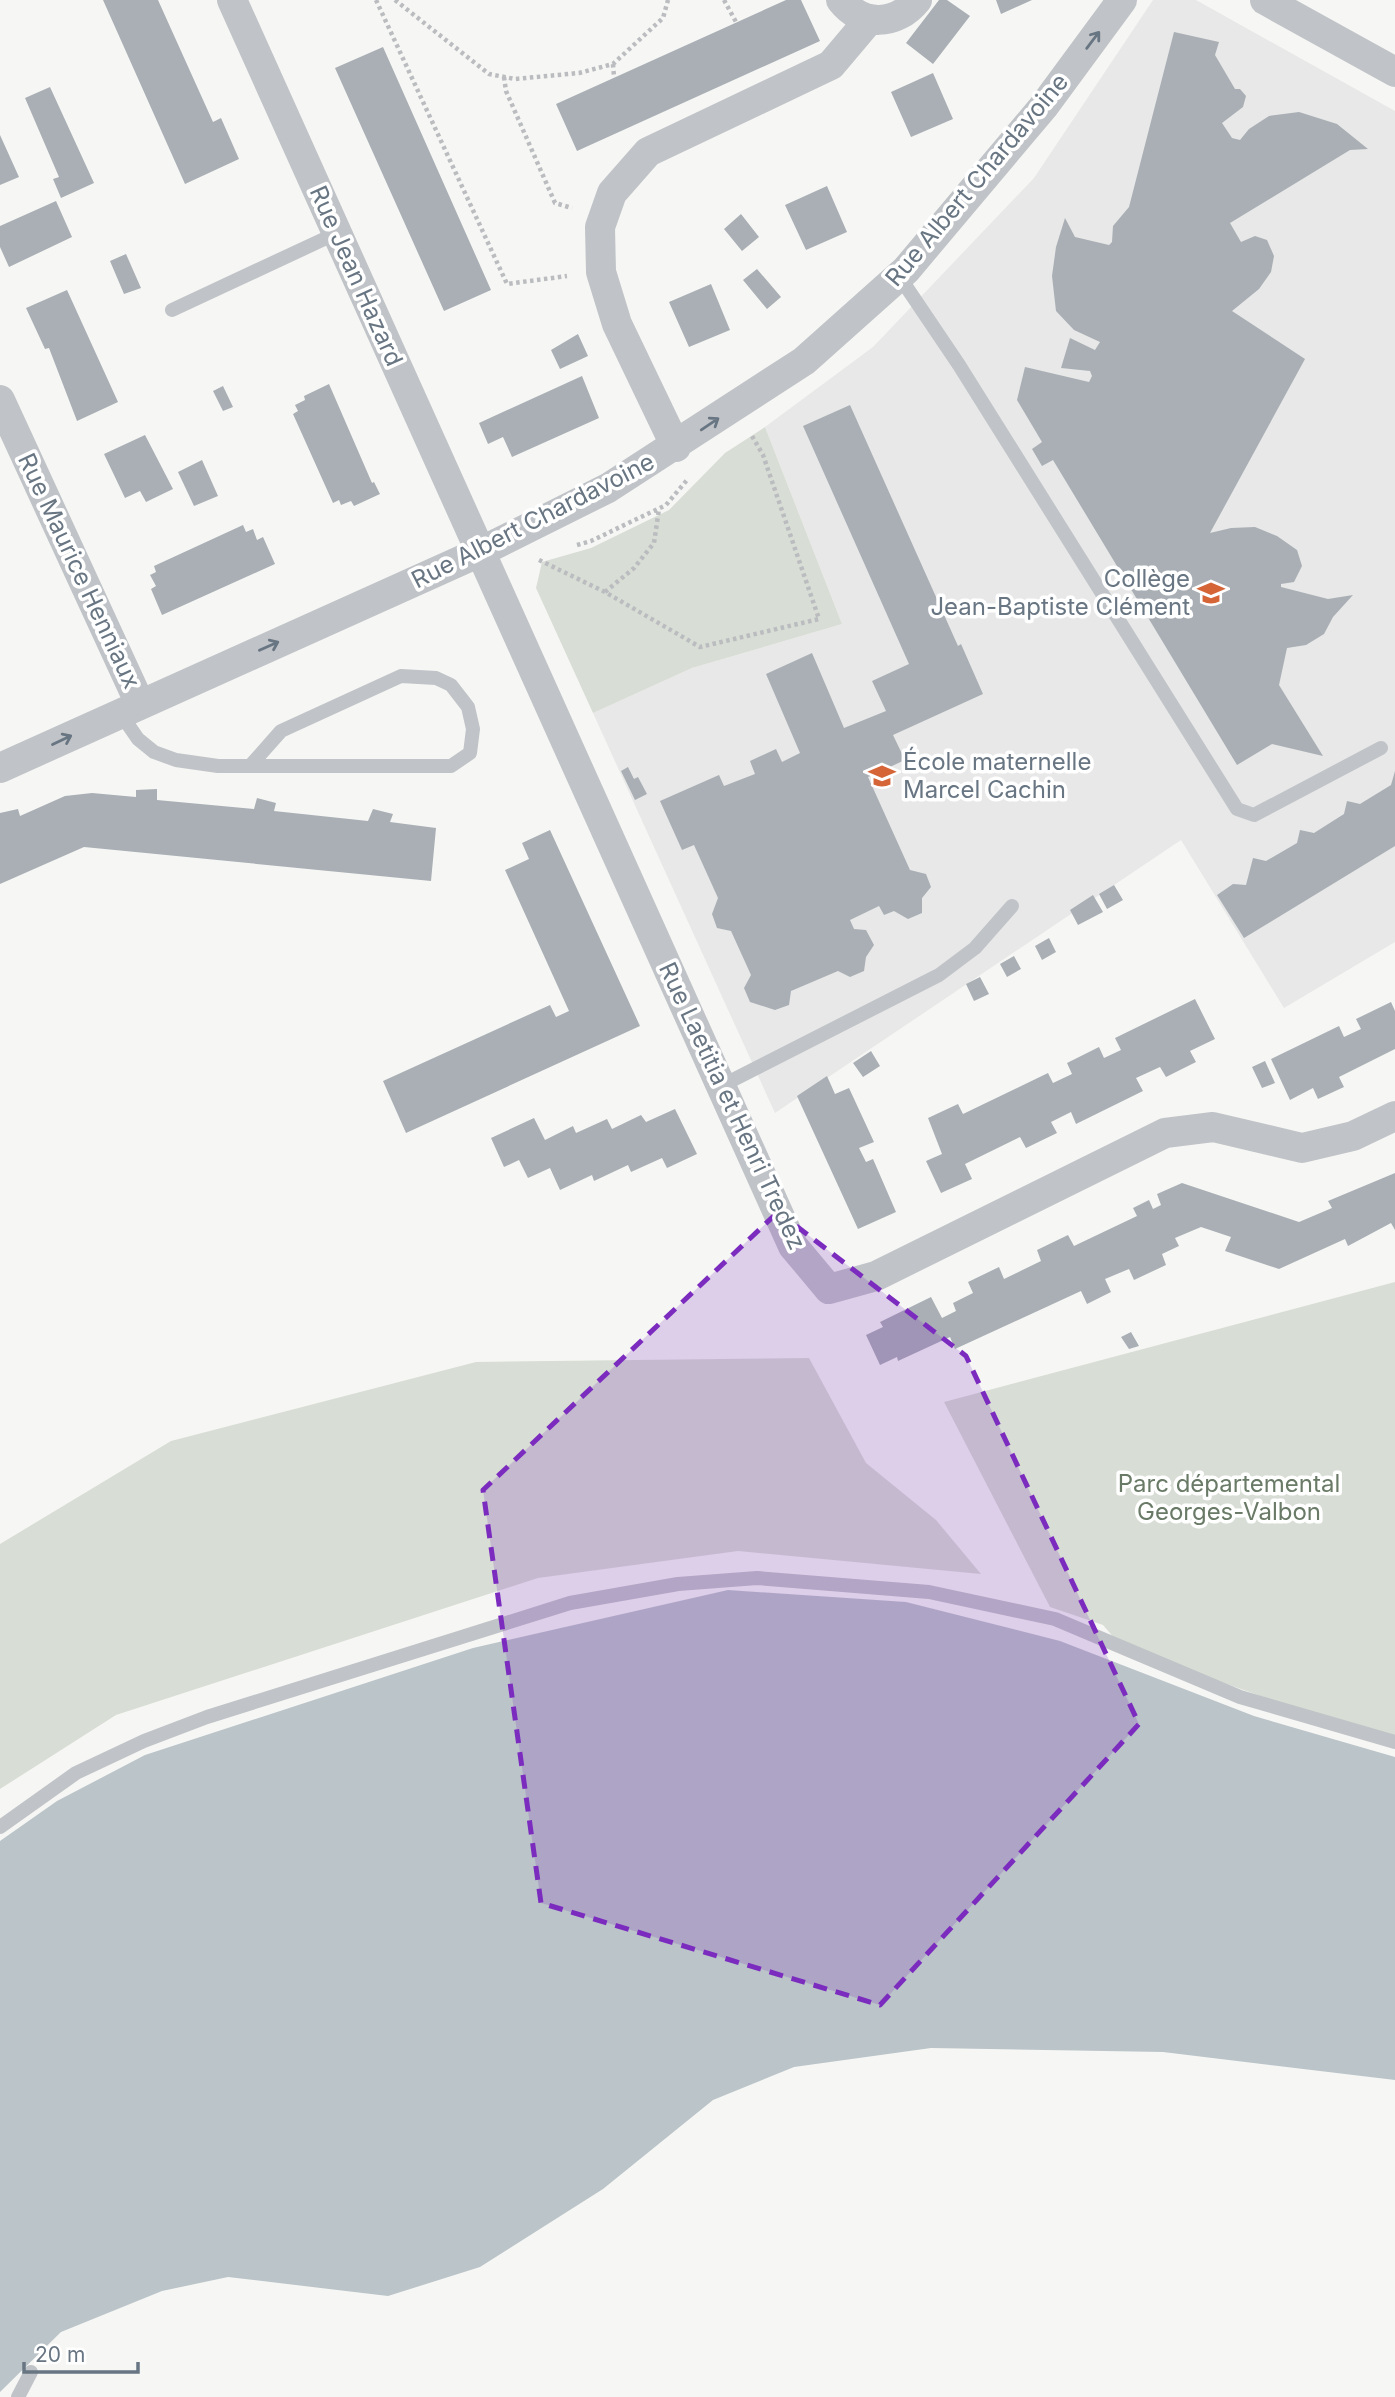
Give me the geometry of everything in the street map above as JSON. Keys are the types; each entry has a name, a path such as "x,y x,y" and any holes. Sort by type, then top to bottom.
{"street":[{"name":"Rue Jean Hazard","path":"232,0 480,552"},
{"path":"841,0 854,13 869,20 896,18 917,0"},
{"name":"Rue Albert Chardavoine","path":"0,768 480,552 608,488 676,447 804,361 899,276 1044,106 1122,0"},
{"path":"1265,0 1395,72"},
{"path":"676,447 617,324 601,272 600,227 612,193 648,152 831,65 869,20"},
{"name":"Rue Maurice Henniaux","path":"0,400 130,709"},
{"name":"Rue Laetitia et Henri Tredez","path":"480,552 793,1245 830,1289 876,1276 1165,1133 1213,1127 1302,1148 1353,1136 1395,1116"}],"lane":[{"path":"172,310 337,233"},
{"path":"899,276 959,365 1237,809 1254,815 1381,748"},
{"path":"130,709 138,740 154,752 176,760 218,766 250,766 451,766 470,753 474,729 468,707 451,685 436,678 401,676 281,731 250,766"},
{"path":"722,1086 939,975 975,948 1012,906"},
{"path":"0,1827 76,1773 144,1741 220,1713 570,1603 678,1584 757,1578 929,1591 1055,1619 1240,1697 1395,1742"},
{"path":"18,2397 31,2372"}],"path":[{"path":"376,0 498,270 507,284 601,272"},
{"path":"395,0 489,74 504,77 579,74 612,64 663,19 668,0"},
{"path":"724,0 736,22"},
{"path":"612,64 614,77"},
{"path":"504,77 506,91 555,203 603,218"},
{"path":"535,557 605,592 700,648 819,619 763,455 749,430 728,412"},
{"path":"605,592 634,568 654,543 659,508"}],"highlighted area":[{"path":"778,1212 966,1356 1139,1724 880,2005 541,1903 483,1490"}],"shaded area":[{"name":"Collège Jean-Baptiste Clément","path":"1153,0 1196,0 1395,111 1395,942 1284,1008 1181,840 775,1113 593,713 692,668 842,624 765,427 873,347 1034,178"},
{"path":"728,1590 906,1602 1060,1641 1254,1716 1395,1757 1395,2080 1163,2052 931,2048 794,2067 713,2100 603,2189 480,2267 388,2296 228,2277 162,2291 61,2332 0,2392 0,1841 57,1801 145,1755 473,1648"}],"green space":[{"path":"765,427 842,624 692,668 593,713 536,588 542,562 591,548 669,510 725,453"},
{"name":"Parc départemental Georges-Valbon","path":"1395,1282 1395,1740 1374,1736 1122,1647 1103,1625 1050,1607 944,1402"},
{"path":"809,1358 866,1463 936,1520 981,1574 738,1551 538,1578 116,1715 0,1789 0,1544 171,1441 476,1362"}],"building":[{"path":"103,0 158,0 213,122 221,118 239,159 185,184"},
{"path":"786,0 801,0 820,41 577,151 556,104"},
{"path":"939,0 947,0 970,16 933,64 906,43"},
{"path":"996,0 1032,0 1001,14"},
{"path":"1174,32 1219,42 1215,55 1235,89 1240,89 1246,96 1243,107 1222,123 1232,138 1240,140 1249,129 1269,116 1299,112 1337,124 1368,149 1350,150 1230,223 1241,242 1255,236 1267,240 1274,256 1271,272 1259,289 1232,311 1305,359 1210,533 1231,528 1255,527 1277,536 1297,550 1302,566 1294,582 1281,584 1281,587 1328,599 1353,595 1333,617 1324,634 1306,645 1287,648 1279,685 1323,756 1272,744 1237,765 1053,460 1042,466 1032,449 1042,442 1017,400 1025,367 1089,382 1092,376 1090,371 1061,368 1070,338 1095,350 1100,342 1074,330 1056,311 1052,276 1056,247 1065,218 1075,237 1109,245 1112,242 1113,226 1129,207"},
{"path":"383,47 491,290 444,311 335,68"},
{"path":"933,73 953,119 911,137 891,92"},
{"path":"50,87 94,183 61,198 53,179 59,177 25,98"},
{"path":"0,135 19,177 0,185"},
{"path":"827,186 847,232 806,250 785,205"},
{"path":"56,201 72,237 9,267 0,247 0,226"},
{"path":"741,214 759,237 742,251 724,229"},
{"path":"126,254 141,288 124,294 110,261"},
{"path":"757,269 781,297 767,309 743,280"},
{"path":"711,284 730,330 689,347 669,302"},
{"path":"67,290 118,402 77,421 49,348 45,349 26,308"},
{"path":"578,334 588,356 560,369 551,350"},
{"path":"582,376 599,418 512,457 503,437 488,444 479,423"},
{"path":"329,384 372,483 374,482 380,494 354,506 351,501 341,505 339,500 333,503 293,414 298,411 295,405 305,400 304,396"},
{"path":"223,386 233,407 223,411 213,391"},
{"path":"850,405 958,646 961,644 983,694 893,735 905,760 868,777 910,870 926,874 931,887 922,898 922,913 908,919 894,911 884,915 879,906 850,920 854,929 866,930 874,945 866,957 864,971 850,977 838,971 791,991 789,1005 775,1010 750,1002 744,988 751,975 731,931 717,928 712,914 718,898 694,845 682,850 660,801 719,775 724,786 755,774 750,761 776,749 782,762 800,753 766,674 812,653 844,728 886,711 872,681 909,664 803,426"},
{"path":"145,435 173,489 146,502 140,491 125,498 104,454"},
{"path":"202,460 218,496 194,506 178,472"},
{"path":"243,525 246,532 253,529 257,540 263,537 275,564 162,615 151,589 156,586 150,575 156,572 154,566"},
{"path":"628,767 634,779 638,777 647,794 635,800 621,771"},
{"path":"1395,771 1395,846 1244,938 1217,895 1233,884 1246,885 1253,858 1266,861 1297,843 1300,830 1314,833 1344,814 1347,801 1360,804 1391,785"},
{"path":"157,789 157,800 254,809 257,798 276,803 274,811 368,821 373,809 393,814 390,822 436,828 431,881 84,847 0,884 0,813 18,809 20,816 65,796 92,793 136,797 136,790"},
{"path":"550,830 640,1026 406,1133 383,1081 550,1005 556,1017 569,1011 505,870 529,859 522,843"},
{"path":"1114,885 1123,900 1107,909 1099,894"},
{"path":"1093,895 1103,912 1078,925 1070,910"},
{"path":"1049,938 1056,952 1042,960 1035,946"},
{"path":"1014,956 1021,969 1007,977 1000,964"},
{"path":"980,977 989,994 974,1001 966,984"},
{"path":"1195,999 1215,1039 1190,1051 1196,1062 1166,1077 1160,1067 1136,1078 1143,1091 1076,1124 1071,1112 1051,1122 1057,1133 1026,1148 1020,1137 965,1164 972,1179 941,1193 926,1161 942,1154 928,1118 958,1104 963,1114 1048,1073 1053,1083 1072,1074 1067,1063 1099,1047 1104,1058 1121,1050 1115,1038"},
{"path":"1391,1002 1395,1011 1395,1049 1339,1077 1344,1087 1318,1099 1313,1088 1290,1100 1271,1059 1339,1026 1344,1037 1361,1029 1356,1019"},
{"path":"871,1051 880,1066 863,1077 853,1063"},
{"path":"1265,1061 1275,1083 1262,1088 1252,1067"},
{"path":"827,1076 835,1094 849,1088 874,1142 859,1148 866,1162 873,1159 896,1212 858,1229 797,1096"},
{"path":"675,1109 697,1154 667,1168 662,1158 631,1172 628,1165 594,1181 592,1175 560,1190 550,1168 528,1178 519,1160 504,1167 491,1138 534,1118 545,1140 573,1126 576,1133 607,1119 612,1129 641,1115 646,1122"},
{"path":"1395,1173 1395,1230 1391,1223 1348,1246 1345,1239 1279,1269 1225,1251 1231,1237 1201,1227 1175,1238 1179,1246 1162,1254 1166,1265 1134,1280 1129,1269 1105,1279 1111,1292 1087,1304 1081,1291 955,1349 950,1337 898,1361 897,1357 880,1365 866,1335 883,1327 880,1322 931,1297 942,1318 956,1311 953,1303 973,1293 968,1282 999,1267 1004,1279 1041,1261 1037,1250 1068,1235 1074,1246 1137,1216 1133,1208 1149,1200 1153,1209 1161,1205 1157,1194 1182,1183 1299,1222 1332,1208 1328,1201"},
{"path":"1131,1332 1139,1346 1129,1349 1121,1337"}],"place":[{"name":"Collège Jean-Baptiste Clément","path":"1211,593"},
{"name":"École maternelle Marcel Cachin","path":"882,776"}]}
